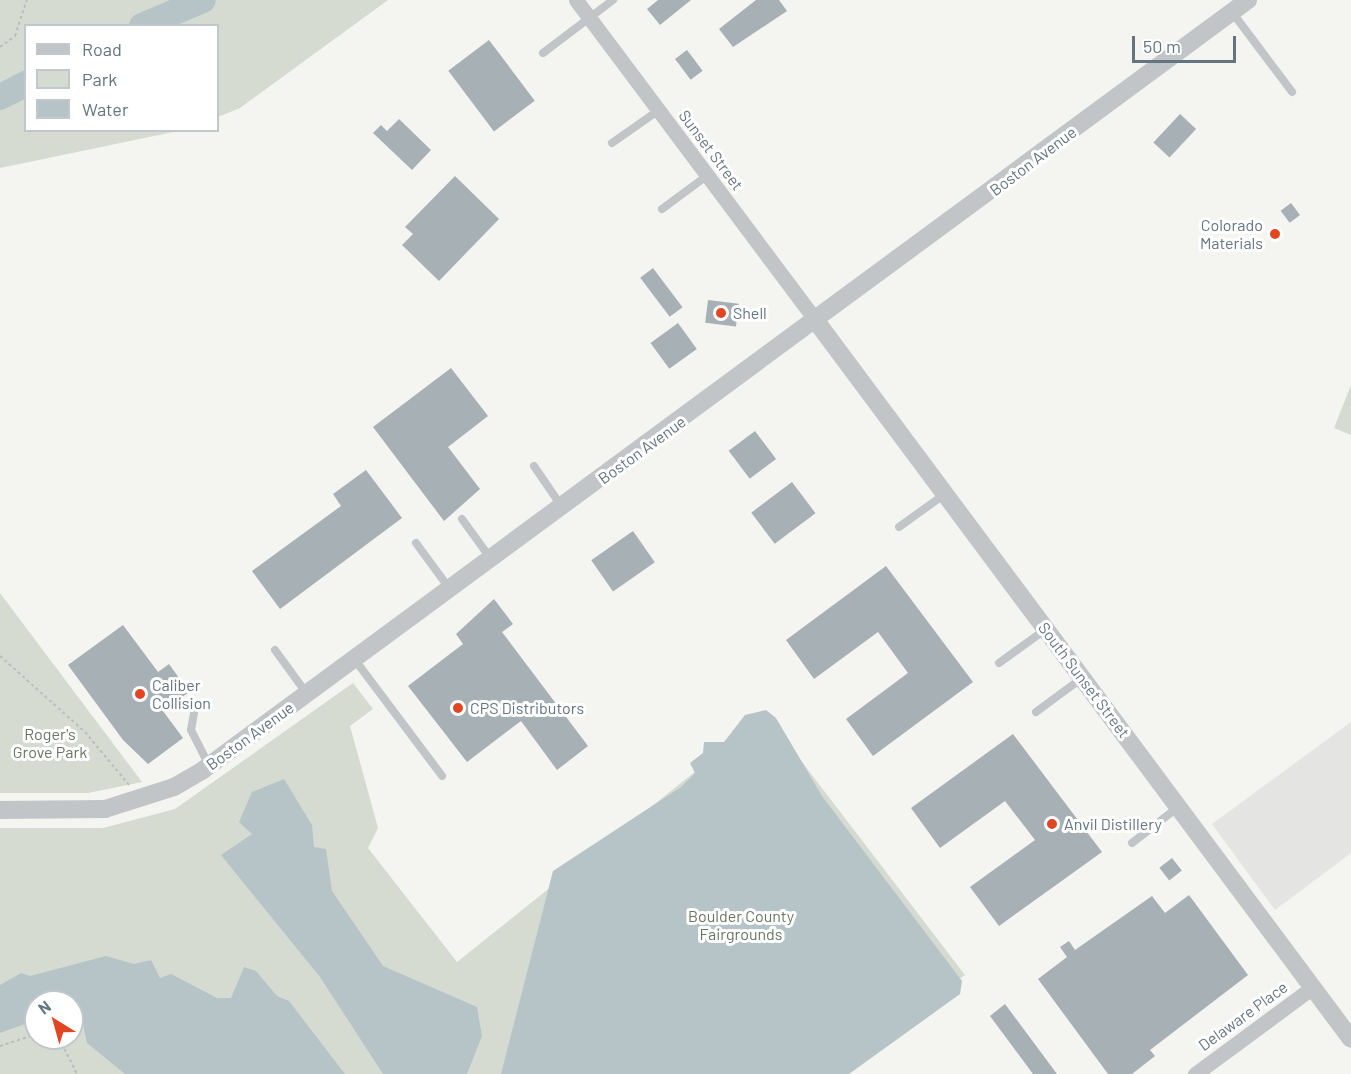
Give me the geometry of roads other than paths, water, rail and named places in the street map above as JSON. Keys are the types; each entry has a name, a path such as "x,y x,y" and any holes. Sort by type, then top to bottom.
{"street":[{"name":"Sunset Street","path":"576,0 816,321"},
{"name":"Boston Avenue","path":"0,810 105,809 174,787 209,765 492,561 1248,0"},
{"name":"South Sunset Street","path":"816,321 1351,1039"},
{"name":"Delaware Place","path":"1195,1074 1313,987"}],"lane":[{"path":"543,53 613,0"},
{"path":"1232,12 1292,92"},
{"path":"612,143 659,110"},
{"path":"662,209 708,175"},
{"path":"534,466 563,508"},
{"path":"899,527 945,494"},
{"path":"462,519 492,561"},
{"path":"416,543 452,590"},
{"path":"999,663 1046,630"},
{"path":"274,650 308,695"},
{"path":"355,660 442,776"},
{"path":"1036,712 1082,678"},
{"path":"194,713 191,730 209,765"},
{"path":"1132,843 1179,807"}],"water":[{"path":"766,710 776,718 822,796 962,981 960,994 849,1074 501,1074 553,871 681,787 695,773 690,763 703,753 704,742 724,742 745,715"},
{"path":"284,779 312,825 314,847 326,849 332,891 383,966 477,1007 482,1036 467,1074 383,1074 320,977 221,855 252,834 239,822 252,792"},
{"path":"106,956 134,964 151,960 160,978 171,974 217,998 231,998 244,967 256,971 277,996 289,1001 345,1074 125,1074 87,1043 84,1029 84,990 24,990 24,1024 0,1033 0,985 21,973 30,976"}],"waterway":[{"path":"147,24 203,0"},
{"path":"0,97 24,85"}],"place":[{"name":"Colorado Materials","path":"1275,234"},
{"name":"Shell","path":"721,313"},
{"name":"Caliber Collision","path":"140,694"},
{"name":"CPS Distributors","path":"458,708"},
{"name":"Anvil Distillery","path":"1052,824"}],"park label":[{"name":"Roger's Grove Park","path":"50,743"},
{"name":"Boulder County Fairgrounds","path":"741,925"}]}
